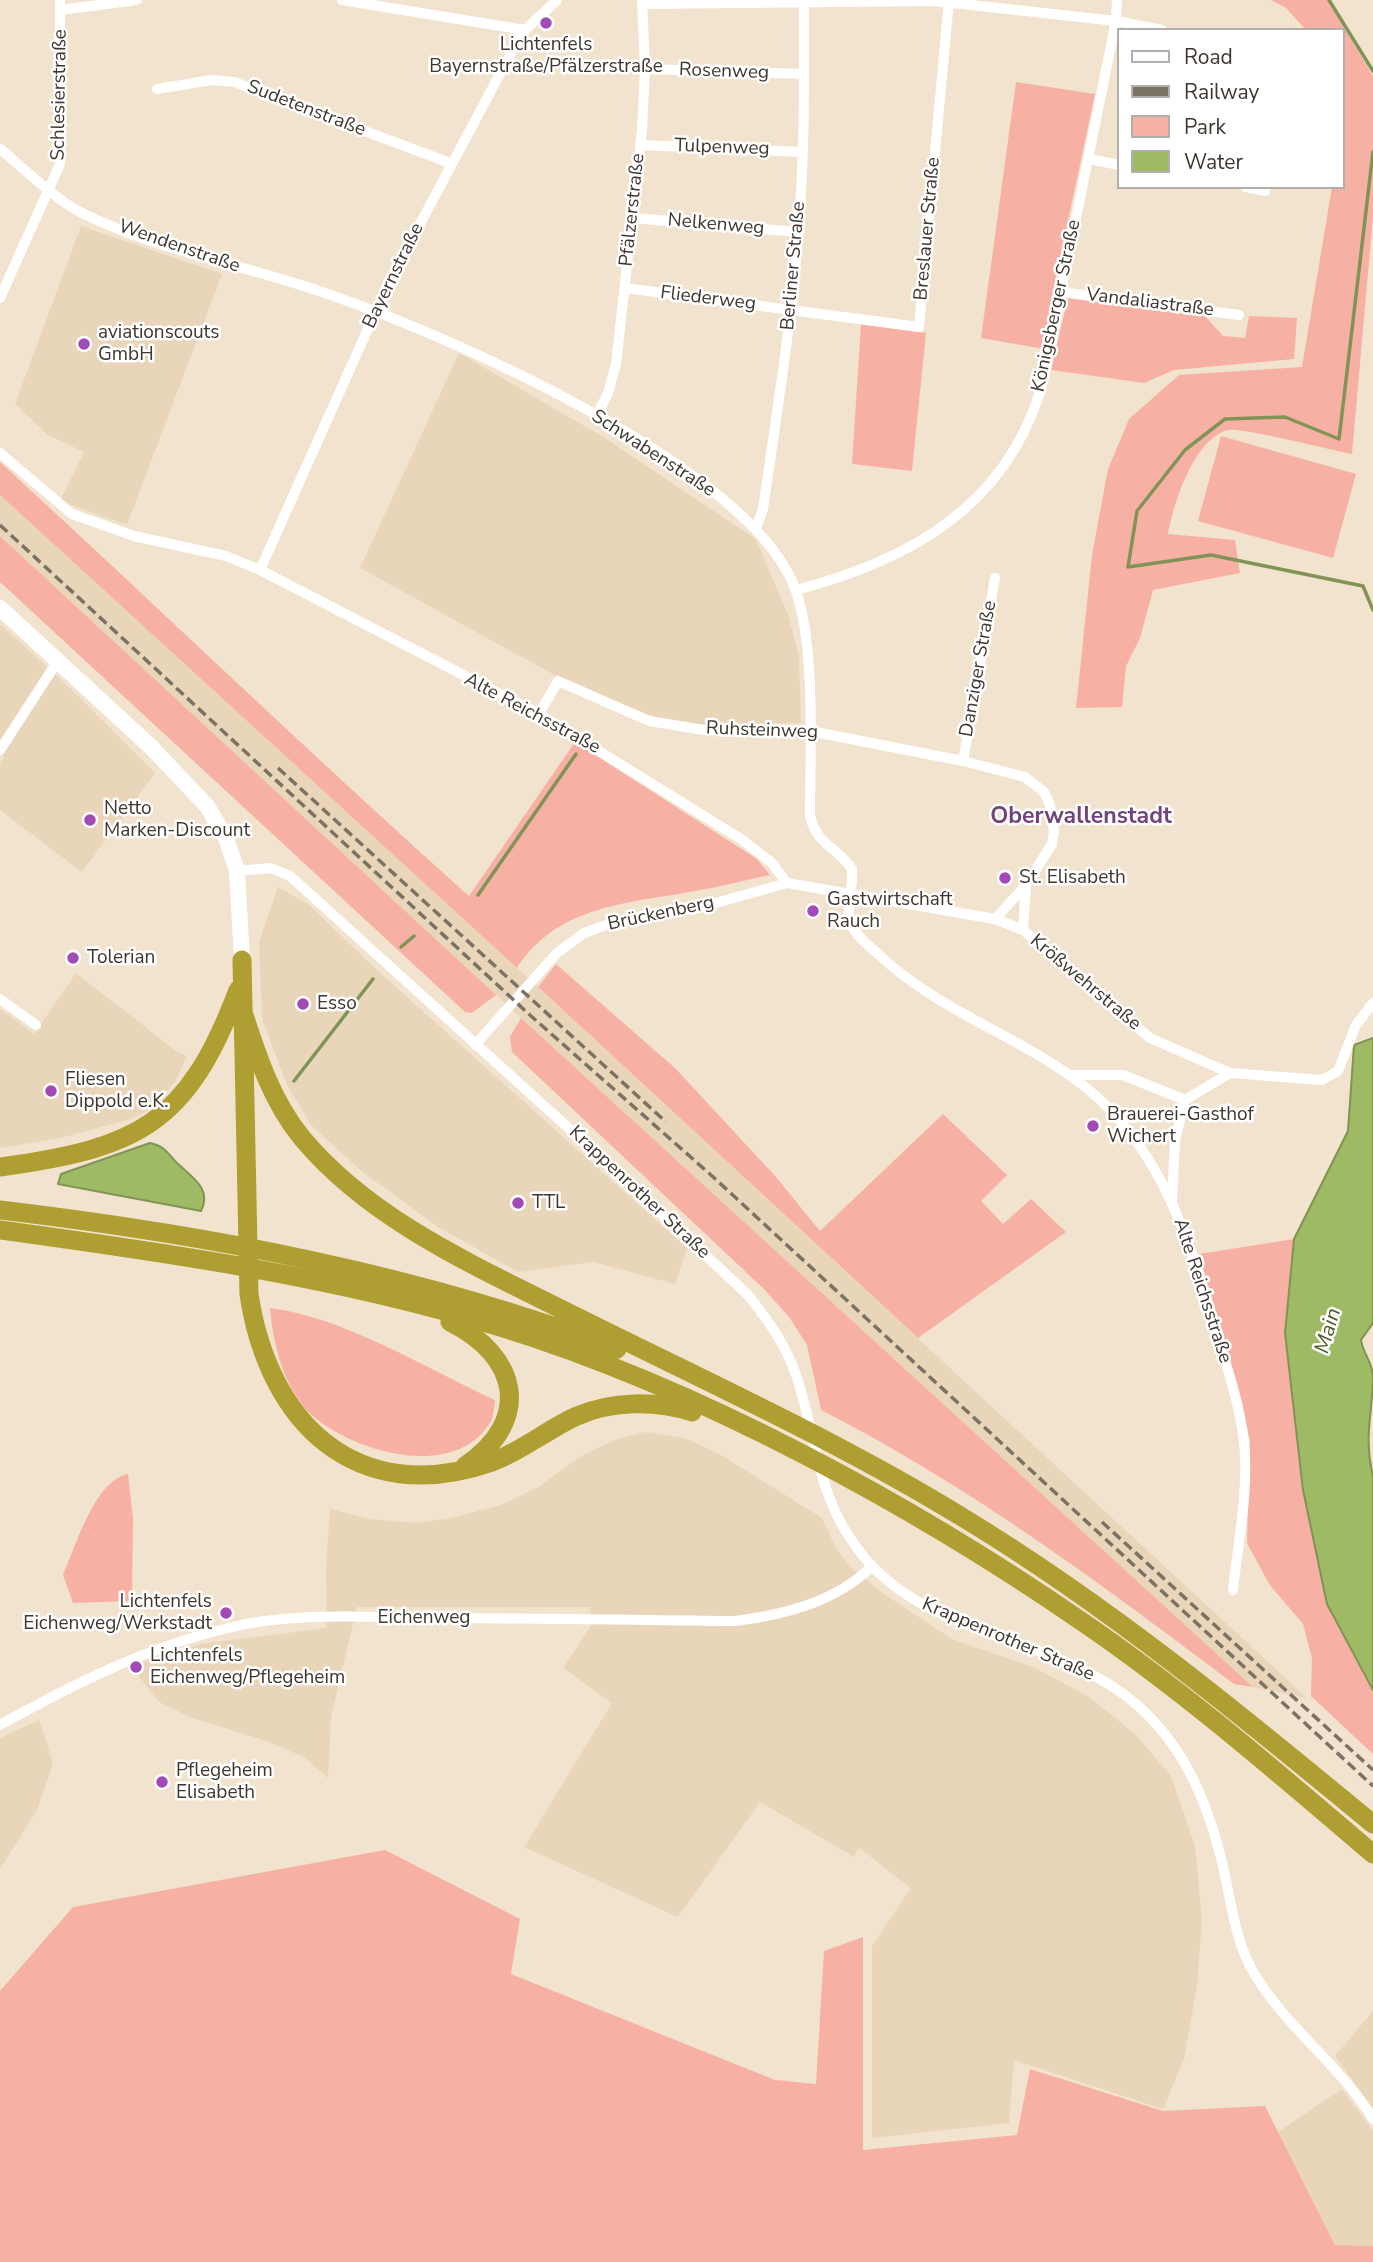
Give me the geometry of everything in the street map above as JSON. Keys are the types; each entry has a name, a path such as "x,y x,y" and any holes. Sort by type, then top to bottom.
{"highway":[{"path":"242,970 249,1294 259,1345 275,1384 296,1417 322,1441 346,1456 402,1474 458,1470 495,1461 577,1416 606,1407 638,1403 681,1408 756,1433"},
{"path":"0,1167 99,1147 142,1130 163,1115 182,1097 207,1063 242,970"},
{"path":"242,1009 278,1105 316,1153 349,1184 407,1227 706,1382 803,1428 1032,1560 1170,1659 1373,1824"},
{"path":"0,1210 285,1254 472,1300 706,1382"},
{"path":"0,1230 140,1248 286,1275 415,1304 501,1328 607,1367 756,1433 918,1519 1085,1623 1158,1676 1373,1854"},
{"path":"415,1304 467,1330 486,1344 502,1366 508,1383 508,1407 502,1428 489,1446 458,1470"}],"street":[{"path":"60,5 137,0"},
{"path":"342,0 525,30"},
{"name":"Bayernstraße","path":"260,570 376,311 450,163 525,30 557,0"},
{"name":"Königsberger Straße","path":"796,590 875,565 921,543 980,494 999,471 1028,422 1040,392 1116,21 1117,0"},
{"name":"Berliner Straße","path":"756,528 763,509 792,309 803,152 804,1"},
{"path":"642,2 949,1 1116,21 1152,28"},
{"name":"Breslauer Straße","path":"792,309 919,327 949,1"},
{"name":"Pfälzerstraße","path":"597,415 608,393 616,364 625,288 645,69 642,2"},
{"name":"Schlesierstraße","path":"0,298 34,217 50,189 61,156 60,5"},
{"name":"Rosenweg","path":"645,69 804,74"},
{"name":"Sudetenstraße","path":"157,89 212,80 234,82 450,163"},
{"name":"Tulpenweg","path":"640,145 803,152"},
{"name":"Wendenstraße","path":"0,149 83,213 131,232 376,311"},
{"path":"1088,159 1118,165"},
{"path":"1256,189 1265,191"},
{"name":"Nelkenweg","path":"632,218 799,232"},
{"name":"Fliederweg","path":"625,288 792,309"},
{"name":"Vandaliastraße","path":"1061,292 1239,315"},
{"name":"Schwabenstraße","path":"376,311 503,368 597,415 687,472 756,528 779,556 796,590 806,648 810,816 813,830 852,869 852,894"},
{"name":"Alte Reichsstraße","path":"0,453 72,514 134,536 226,556 260,570 539,714 741,839 771,862 787,883"},
{"name":"Danziger Straße","path":"963,761 995,578"},
{"path":"0,608 107,706 185,781 207,806 226,838 237,870 242,970"},
{"path":"0,750 57,662"},
{"name":"Ruhsteinweg","path":"539,714 558,681 649,721 704,730 810,731 963,761 1026,777 1044,792 1052,812 1054,831 1052,844 1026,885"},
{"name":"Krappenrother Straße","path":"237,870 271,868 285,872 605,1161 748,1296 767,1318 785,1348 801,1394 828,1498 853,1543 872,1566 921,1604 1090,1672 1117,1689 1161,1728 1193,1777 1206,1807 1240,1942 1250,1965 1285,2015 1328,2059 1373,2119"},
{"name":"Brückenberg","path":"475,1045 550,960 572,941 597,928 702,907 787,883 852,894"},
{"path":"995,919 1026,885"},
{"path":"1023,930 1026,885"},
{"name":"Alte Reichsstraße","path":"852,894 849,914 856,934 898,974 961,1014 1069,1075 1091,1092 1147,1157 1172,1201 1193,1249 1238,1408 1242,1431 1245,1475 1233,1590"},
{"name":"Krößwehrstraße","path":"852,894 995,919 1023,930 1150,1038 1230,1073 1322,1080 1338,1071 1356,1025 1373,1003"},
{"path":"0,999 36,1026"},
{"path":"1172,1201 1175,1140 1185,1100 1230,1073"},
{"path":"1069,1075 1123,1075 1185,1100"},
{"name":"Eichenweg","path":"0,1725 73,1684 115,1665 227,1628 265,1621 349,1617 735,1621 796,1609 823,1599 860,1577 872,1566"}],"shaded area":[{"path":"81,226 222,274 127,525 60,501 84,452 48,435 15,404"},
{"path":"459,353 605,438 756,539 788,615 799,656 801,723 699,725 660,719 569,683 360,568"},
{"path":"0,495 517,968 1307,1698 1253,1687 496,995 0,536"},
{"path":"0,624 69,687 155,773 82,872 0,810 0,763 4,757 0,753"},
{"path":"278,887 308,904 378,971 687,1248 675,1284 593,1262 518,1272 438,1227 361,1171 311,1125 287,1085 262,1019 259,942"},
{"path":"76,973 176,1051 187,1056 175,1082 153,1108 131,1119 61,1138 0,1148 0,1009 34,1034"},
{"path":"645,1432 685,1438 721,1455 822,1518 836,1548 851,1567 881,1592 952,1639 1033,1667 1088,1696 1136,1735 1171,1776 1195,1846 1202,1919 1197,1986 1184,2059 1163,2109 1014,2060 1009,2123 872,2138 872,1946 911,1888 859,1848 854,1857 760,1802 678,1917 524,1847 612,1703 563,1668 592,1624 590,1607 357,1607 331,1717 328,1778 304,1757 266,1741 190,1717 159,1702 131,1666 200,1644 327,1628 326,1568 330,1509 370,1519 416,1523 451,1518 501,1505 538,1487 583,1455 617,1439"},
{"path":"39,1720 53,1763 37,1810 0,1869 0,1738"},
{"path":"1373,2011 1373,2109 1335,2056"},
{"path":"1342,2089 1373,2131 1373,2246 1335,2245 1278,2132"}],"green space":[{"path":"1271,0 1328,0 1345,28 1304,28 1286,8"},
{"path":"1345,29 1373,76 1373,216 1352,454 1236,430 1228,430 1216,436 1205,446 1181,489 1168,534 1235,540 1240,573 1153,590 1140,638 1126,666 1122,707 1076,708 1092,555 1108,469 1129,419 1179,375 1302,367 1332,189 1345,189"},
{"path":"1016,82 1095,94 1052,296 1044,349 981,338"},
{"path":"1068,298 1205,316 1223,336 1245,338 1249,316 1297,318 1294,359 1174,370 1144,383 1051,370"},
{"path":"861,324 926,333 912,471 852,464"},
{"path":"1221,436 1356,474 1333,558 1198,521"},
{"path":"0,462 469,896 575,742 757,859 770,875 597,910 553,931 533,947 517,968 0,495"},
{"path":"0,536 496,995 472,1013 465,1012 0,582"},
{"path":"556,964 675,1068 776,1177 820,1231 943,1114 1007,1175 981,1201 1003,1224 1031,1199 1066,1232 918,1338 538,987"},
{"path":"521,1018 1253,1687 1234,1684 1085,1574 982,1504 876,1439 821,1410 807,1345 789,1317 765,1290 512,1052 510,1037"},
{"path":"1294,1239 1285,1333 1303,1490 1327,1604 1373,1686 1373,1754 1311,1696 1312,1658 1303,1624 1269,1584 1247,1543 1250,1441 1229,1356 1199,1254"},
{"path":"270,1308 298,1313 356,1333 495,1400 491,1421 475,1440 454,1451 430,1456 404,1455 353,1441 313,1416 294,1393 277,1352"},
{"path":"128,1474 133,1519 132,1601 73,1603 63,1575 80,1532 105,1489 116,1479"},
{"path":"385,1850 520,1919 511,1974 775,2080 816,2084 824,1951 863,1937 863,2150 1017,2135 1030,2069 1163,2111 1265,2106 1335,2245 1373,2246 1373,2262 0,2262 0,1991 73,1907"}],"water":[{"name":"Main","path":"1373,1038 1373,1323 1361,1340 1373,1376 1369,1449 1373,1476 1373,1690 1327,1604 1303,1490 1285,1333 1294,1239 1348,1131 1354,1045"},
{"path":"150,1143 165,1150 198,1183 204,1196 201,1211 58,1184 61,1174"}],"waterway":[{"path":"1329,0 1373,71"},
{"path":"1373,152 1339,439 1285,417 1225,419 1185,450 1137,511 1128,567 1211,555 1363,586 1373,610"},
{"path":"478,895 576,754"},
{"path":"401,947 414,936"},
{"path":"294,1081 373,979"}],"railway":[{"path":"0,525 531,1016 711,1175 1373,1786"},
{"path":"278,768 666,1122"},
{"path":"1102,1522 1373,1770"}],"place":[{"name":"Lichtenfels Bayernstraße/Pfälzerstraße","path":"546,23"},
{"name":"aviationscouts GmbH","path":"84,344"},
{"name":"Netto Marken-Discount","path":"90,820"},
{"name":"St. Elisabeth","path":"1005,878"},
{"name":"Gastwirtschaft Rauch","path":"813,911"},
{"name":"Tolerian","path":"73,958"},
{"name":"Esso","path":"303,1004"},
{"name":"Fliesen Dippold e.K.","path":"51,1091"},
{"name":"Brauerei-Gasthof Wichert","path":"1093,1126"},
{"name":"TTL","path":"518,1203"},
{"name":"Lichtenfels Eichenweg/Werkstadt","path":"226,1613"},
{"name":"Lichtenfels Eichenweg/Pflegeheim","path":"136,1667"},
{"name":"Pflegeheim Elisabeth","path":"162,1782"}],"district":[{"name":"Oberwallenstadt","path":"1081,817"}]}
